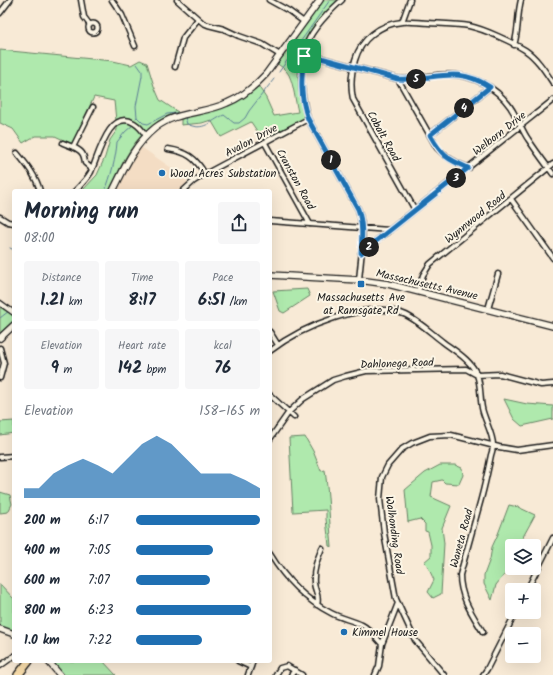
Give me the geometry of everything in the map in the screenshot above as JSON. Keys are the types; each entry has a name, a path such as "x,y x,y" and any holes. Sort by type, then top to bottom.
{"highway":[{"path":"18,675 27,663"}],"main road":[{"path":"114,189 131,154 146,136 156,127 173,117 220,106 236,99 257,84 320,0"},
{"name":"Massachusetts Avenue","path":"272,275 359,280 388,284 553,326"},
{"path":"0,338 12,327"},
{"path":"0,629 12,633"},
{"path":"50,663 60,675"}],"street":[{"path":"0,13 10,0"},
{"path":"81,0 84,17 90,25"},
{"path":"112,0 122,15 135,46"},
{"path":"177,0 198,19 208,25 224,29 262,44 280,55"},
{"path":"269,0 289,11 304,22"},
{"path":"342,0 321,21 306,48 301,90 308,119 358,209 361,218 362,228 359,280"},
{"path":"402,22 410,0"},
{"path":"514,45 521,0"},
{"path":"175,67 183,38 198,19"},
{"name":"Cobalt Road","path":"415,210 353,99 350,88 353,67 361,46 369,36 390,24 402,22 470,26 525,50 534,58 553,82"},
{"path":"298,56 310,55 398,79 411,80 442,75 456,75 475,79 499,93 508,104 527,138 553,174"},
{"path":"398,79 437,148 450,160 468,168"},
{"path":"430,135 490,87"},
{"name":"Welborn Drive","path":"361,253 553,100"},
{"path":"73,147 92,107"},
{"name":"Avalon Drive","path":"186,189 205,174 308,119"},
{"path":"77,189 85,181 92,169 98,157 104,137 116,123 122,120 129,120 138,126 146,136"},
{"path":"63,143 83,153 85,163 92,169"},
{"name":"Cranston Road","path":"265,143 310,224"},
{"path":"168,149 184,153 194,158 205,174"},
{"path":"17,153 30,170 39,189"},
{"name":"Wynnwood Road","path":"418,291 423,275 430,264 553,164"},
{"path":"511,199 553,258"},
{"path":"0,217 12,223"},
{"path":"272,221 390,230"},
{"path":"488,309 498,274"},
{"path":"0,303 11,311"},
{"path":"272,350 306,328 333,318 365,312 394,312 406,315 469,362 477,375 482,410 486,424 493,438 493,446"},
{"path":"272,335 278,345"},
{"path":"0,348 4,363 0,378"},
{"name":"Dahlonega Road","path":"272,436 289,412 303,399 318,388 340,378 366,371 466,369 477,375"},
{"path":"477,375 500,374 540,385 553,384"},
{"path":"272,397 294,417"},
{"name":"Walhonding Road","path":"444,675 415,640 398,603 384,533 380,499 382,477 395,455 412,443 430,436 451,435 493,446 517,450 553,445"},
{"name":"Waneta Road","path":"483,632 466,602 462,592 460,575 487,478 493,446"},
{"path":"0,457 12,456"},
{"path":"530,583 553,538"},
{"path":"317,605 319,598 314,584 314,572 322,548"},
{"path":"272,557 281,572 296,588 317,605 332,614 363,626 382,644"},
{"path":"375,675 379,666 382,644 398,603"},
{"path":"483,675 512,619"},
{"path":"0,666 12,657"},
{"path":"242,663 251,667"},
{"path":"248,675 252,663"},
{"path":"276,675 283,666 290,667 302,675"},
{"path":"291,675 295,670"}],"shaded area":[{"path":"141,147 173,169 188,182 180,189 118,189 133,157"}],"green space":[{"path":"323,0 342,0 321,21 306,46 301,76 308,119 265,143 251,122 221,137 211,120 202,123 181,125 181,115 220,106 257,84 266,98 274,116 298,112 291,79 285,69 275,62"},
{"path":"0,50 113,61 131,65 140,60 147,63 160,100 178,112 152,125 134,144 127,154 110,189 84,189 97,175 105,157 110,140 117,130 114,101 94,97 72,144 55,136 35,136 23,143 13,129 0,123"},
{"path":"307,289 310,296 284,313 280,311 273,291"},
{"path":"0,307 12,314 12,322 0,333"},
{"path":"504,399 527,404 553,406 553,419 522,426 514,419"},
{"path":"12,421 12,433 0,435 0,422"},
{"path":"305,437 313,451 321,471 325,470 332,547 329,546 326,510 293,512 289,438"},
{"path":"440,465 455,465 462,468 463,475 459,484 445,483 442,480 433,482 431,497 451,506 442,528 444,543 441,594 433,598 428,592 434,580 424,562 431,556 431,545 428,532 425,531 425,524 420,519 408,522 405,490 425,473"},
{"path":"0,492 10,495 12,504 8,512 0,513"},
{"path":"509,505 518,507 535,515 523,539 505,539 505,574 496,585 492,600 484,584 484,575 490,559 492,547"},
{"path":"0,584 12,597 12,633 0,629"},
{"path":"50,663 105,663 116,675 60,675"}],"waterway":[{"path":"279,72 330,0"},
{"path":"137,64 142,71 142,76 136,106 137,117"},
{"path":"185,117 187,124 198,127 207,125 224,115 234,123 239,123 245,118 274,79"},
{"path":"136,118 137,117 143,123 148,124 167,114 176,113"},
{"path":"106,189 113,167 117,142 133,125"},
{"path":"0,318 9,311"}],"place":[{"name":"Wood Acres Substation","path":"162,173"},
{"name":"Massachusetts Ave at Ramsgate Rd","path":"361,284"},
{"name":"Kimmel House","path":"344,632"}],"route":[{"path":"310,55 398,79 411,80 442,75 456,75 475,79 490,87 485,93 430,135 437,148 443,155 450,160 468,168 361,253 362,228 358,209 308,119 301,90 304,56 310,55"}]}
